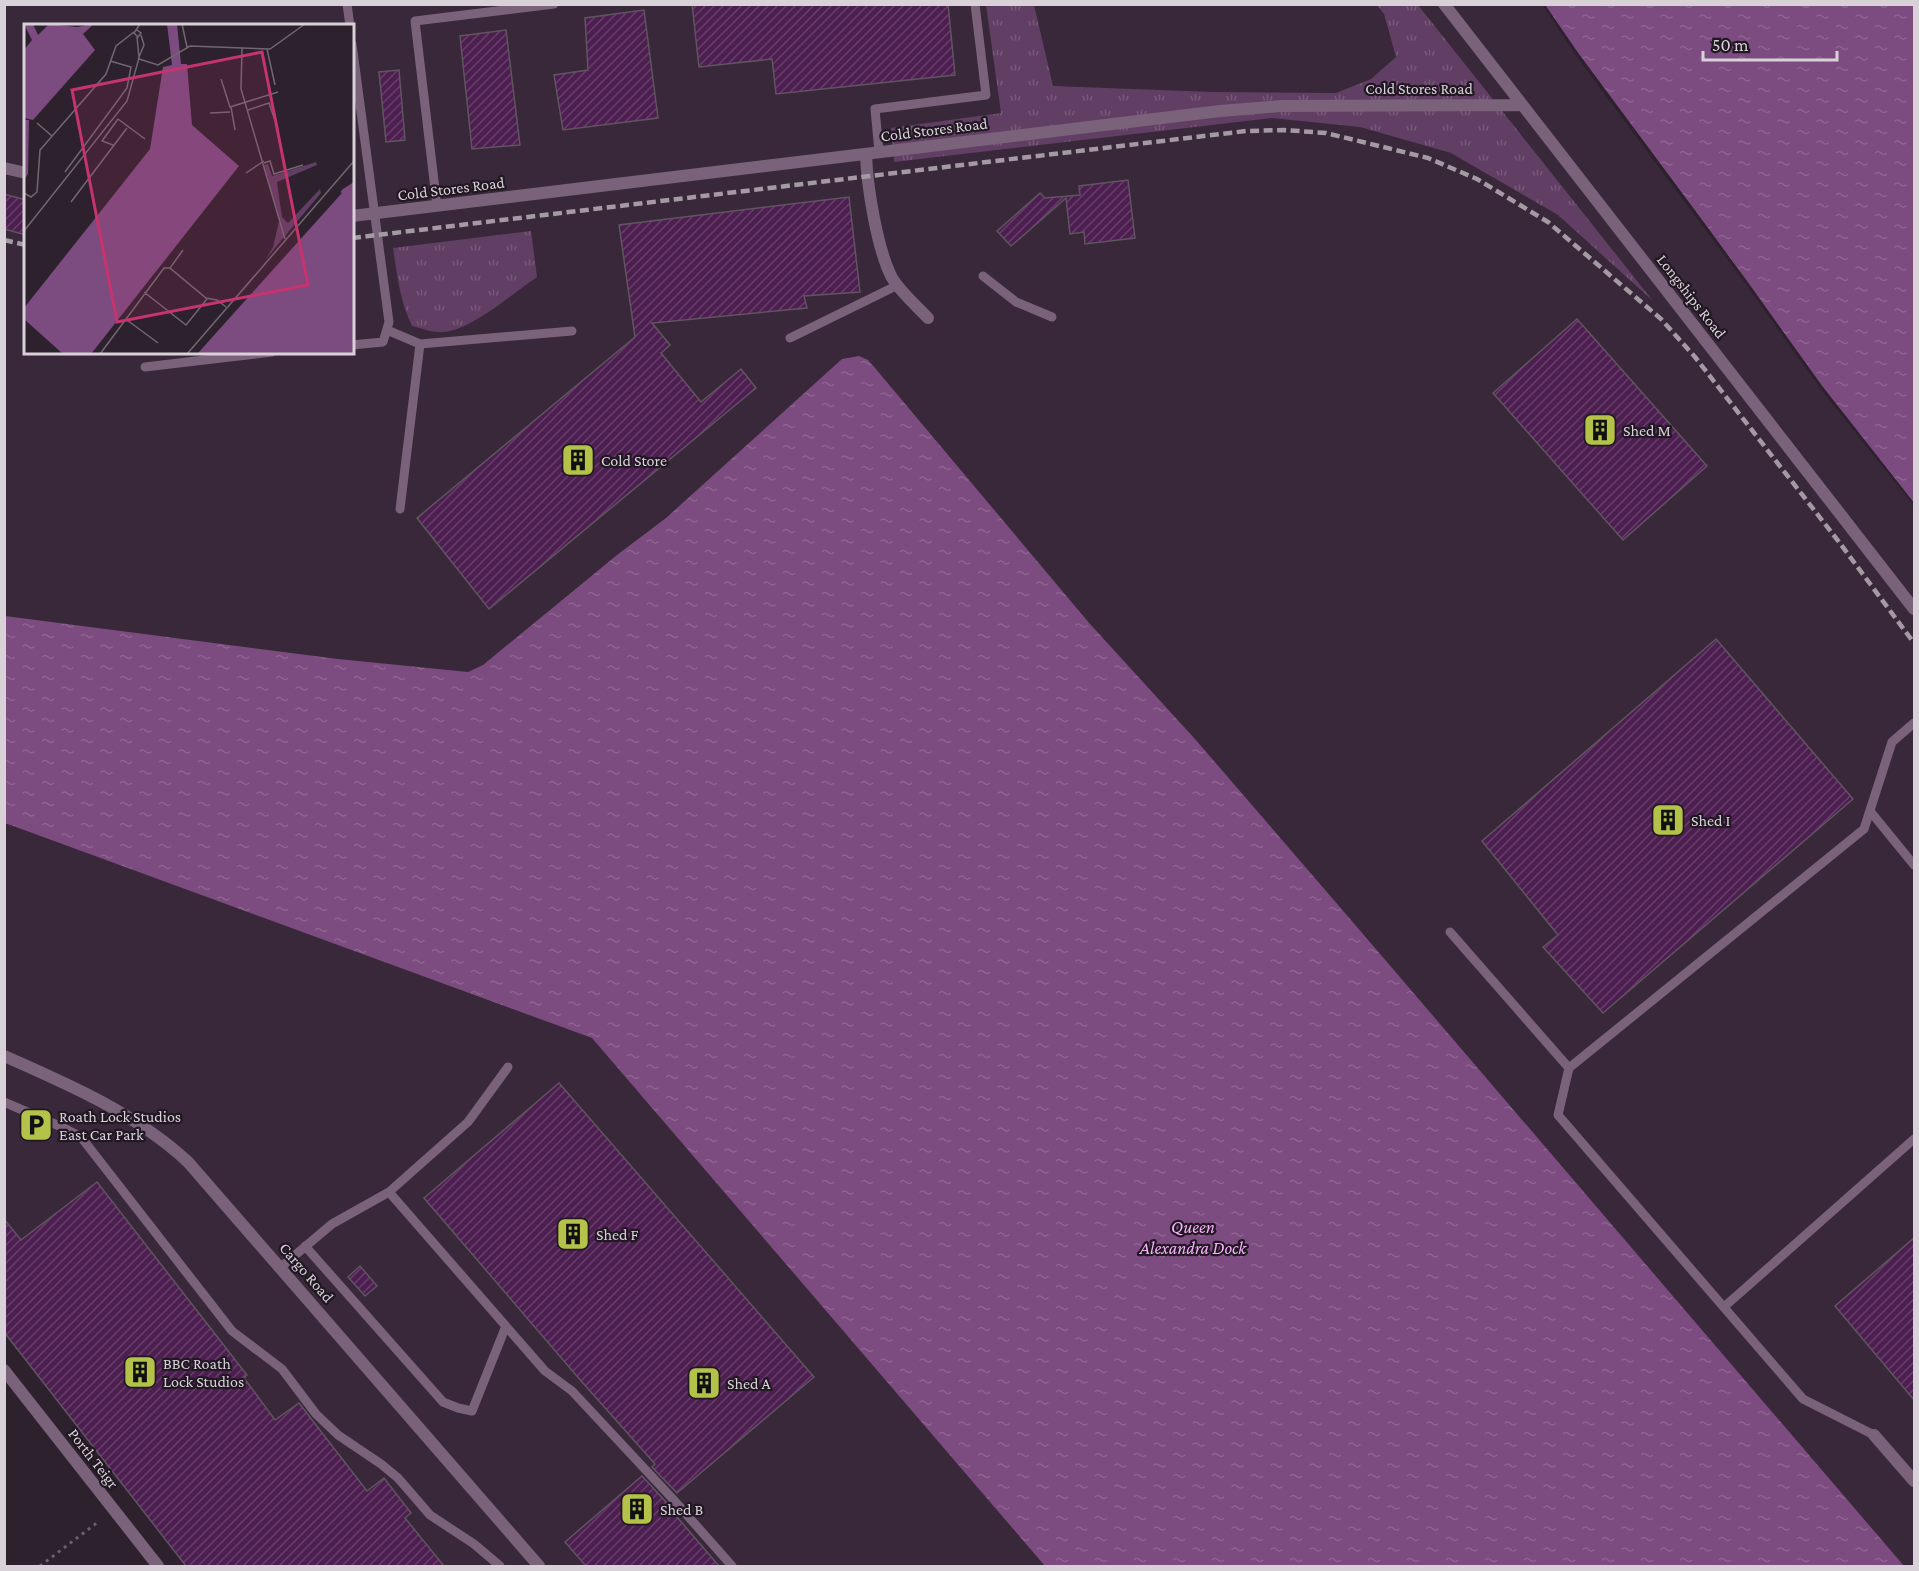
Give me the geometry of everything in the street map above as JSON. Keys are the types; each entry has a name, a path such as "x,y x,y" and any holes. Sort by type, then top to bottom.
{"street":[{"name":"Longships Road","path":"1444,4 1914,609"},
{"name":"Cold Stores Road","path":"354,216 1220,111 1270,107 1521,105"},
{"path":"866,154 868,186 892,278 928,318"},
{"path":"4,168 24,173"},
{"name":"Cargo Road","path":"4,1056 110,1106 161,1138 200,1175 539,1566"},
{"name":"Porth Teigr","path":"4,1370 158,1566"},
{"path":"1874,1435 1914,1481"}],"lane":[{"path":"347,4 350,24"},
{"path":"436,206 415,21 554,4"},
{"path":"879,152 875,109 986,94 975,4"},
{"path":"354,58 389,322 383,342 354,345"},
{"path":"983,276 1016,302 1052,317"},
{"path":"790,338 898,285"},
{"path":"387,330 420,344 572,332"},
{"path":"400,509 420,344"},
{"path":"145,367 255,354"},
{"path":"1874,1435 1803,1399 1558,1115 1569,1068 1864,829 1892,742 1914,723"},
{"path":"1870,811 1914,865"},
{"path":"1450,932 1569,1068"},
{"path":"281,1267 332,1224 389,1192 468,1122 508,1067"},
{"path":"4,1102 81,1137 232,1331 282,1369 316,1414 338,1435 381,1464 398,1478 430,1515 474,1544 500,1566"},
{"path":"1724,1306 1914,1139"},
{"path":"389,1192 545,1371 580,1399 732,1566"},
{"path":"305,1246 443,1402 458,1408 472,1411 506,1326"}],"path":[{"path":"40,1566 98,1522"}],"shaded area":[{"path":"4,5 1545,5 1822,386 1914,503 1914,1566 186,1566 5,1332"}],"green space":[{"path":"986,5 1034,5 1053,86 1213,92 1336,93 1371,79 1396,57 1384,14 1377,5 1418,5 1653,301 1558,215 1451,153 1360,127 1272,118 894,162 891,128 1001,113"},
{"path":"531,231 537,277 480,317 455,329 436,332 412,326 402,297 393,248"}],"water":[{"path":"1545,5 1914,5 1914,503 1822,386"},
{"name":"Queen Alexandra Dock","path":"859,356 868,360 875,368 1090,624 1195,739 1904,1566 1045,1566 592,1038 5,823 5,616 338,659 468,672 483,665 617,555 666,518 842,359"}],"pier":[{"path":"1542,4 1545,5 1822,386 1914,503 1914,506 1820,388 1575,54"}],"building":[{"path":"692,4 948,4 955,75 776,94 772,59 699,67"},
{"path":"644,10 658,118 563,130 554,75 588,70 585,18"},
{"path":"506,30 520,145 472,149 460,36"},
{"path":"399,70 405,140 386,142 379,72"},
{"path":"1128,180 1135,238 1085,244 1084,232 1070,234 1066,198 1011,246 997,231 1040,193 1045,198 1080,195 1079,186"},
{"path":"4,194 24,199 24,234 4,229"},
{"name":"Cold Store","path":"849,197 860,292 804,296 807,308 652,323 670,345 661,353 701,402 741,369 756,388 489,609 417,518 635,337 619,225"},
{"name":"Shed M","path":"1577,319 1707,466 1623,540 1493,393"},
{"name":"Shed I","path":"1716,639 1853,799 1603,1013 1543,947 1558,935 1482,841"},
{"name":"Shed F","path":"559,1083 814,1377 677,1493 652,1467 655,1464 424,1198"},
{"name":"BBC Roath Lock Studios","path":"97,1182 247,1375 244,1378 275,1420 299,1403 367,1491 384,1478 411,1513 405,1518 444,1566 186,1566 4,1332 4,1219 21,1240"},
{"path":"1914,1238 1914,1400 1835,1306"},
{"path":"360,1266 377,1286 365,1296 348,1277"},
{"name":"Shed B","path":"642,1476 719,1566 586,1566 565,1542"}],"railway":[{"path":"354,238 1246,131 1284,130 1326,133 1428,158 1477,179 1548,222 1661,319 1695,357 1839,542 1914,643"},
{"path":"4,240 24,245"}],"place":[{"name":"Shed M","path":"1600,430"},
{"name":"Cold Store","path":"578,460"},
{"name":"Shed I","path":"1668,820"},
{"name":"Roath Lock Studios East Car Park","path":"36,1125"},
{"name":"Shed F","path":"573,1234"},
{"name":"BBC Roath Lock Studios","path":"140,1372"},
{"name":"Shed A","path":"704,1383"},
{"name":"Shed B","path":"637,1509"}]}
